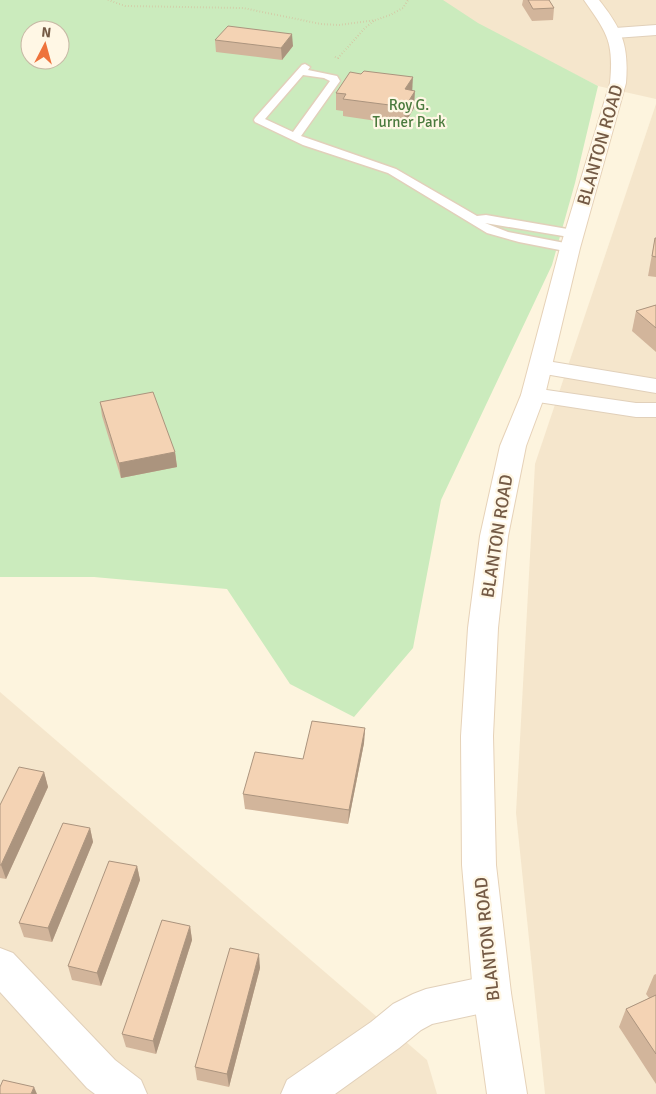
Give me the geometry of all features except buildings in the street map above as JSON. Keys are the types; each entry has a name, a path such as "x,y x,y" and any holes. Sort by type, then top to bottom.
{"street":[{"name":"BLANTON ROAD","path":"507,1094 492,993 479,865 477,736 483,628 494,536 513,446 533,395 573,241 618,83 621,62 615,33 612,26 590,0"},
{"path":"615,33 656,30"},
{"path":"541,367 656,386"},
{"path":"533,395 636,410 656,410"},
{"path":"0,965 101,1074 127,1094"},
{"path":"301,1094 385,1035 407,1017 426,1006 492,993"}],"lane":[{"path":"294,138 335,81 334,78 326,75 303,69 259,120 294,138 392,171 492,231 573,241"}],"path":[{"path":"108,0 125,6 243,8 321,24 339,25 376,20"},
{"path":"329,57 338,58 365,28 376,20 403,8 408,0"}],"shaded area":[{"path":"426,0 656,0 656,99 598,86"},
{"path":"656,104 656,1094 545,1094 516,813 535,464"},
{"path":"0,692 427,1060 437,1094 0,1094"}],"green space":[{"name":"Roy G. Turner Park","path":"0,0 443,0 478,23 598,86 575,183 552,265 441,500 413,648 354,717 290,684 227,589 94,577 0,577"}]}
